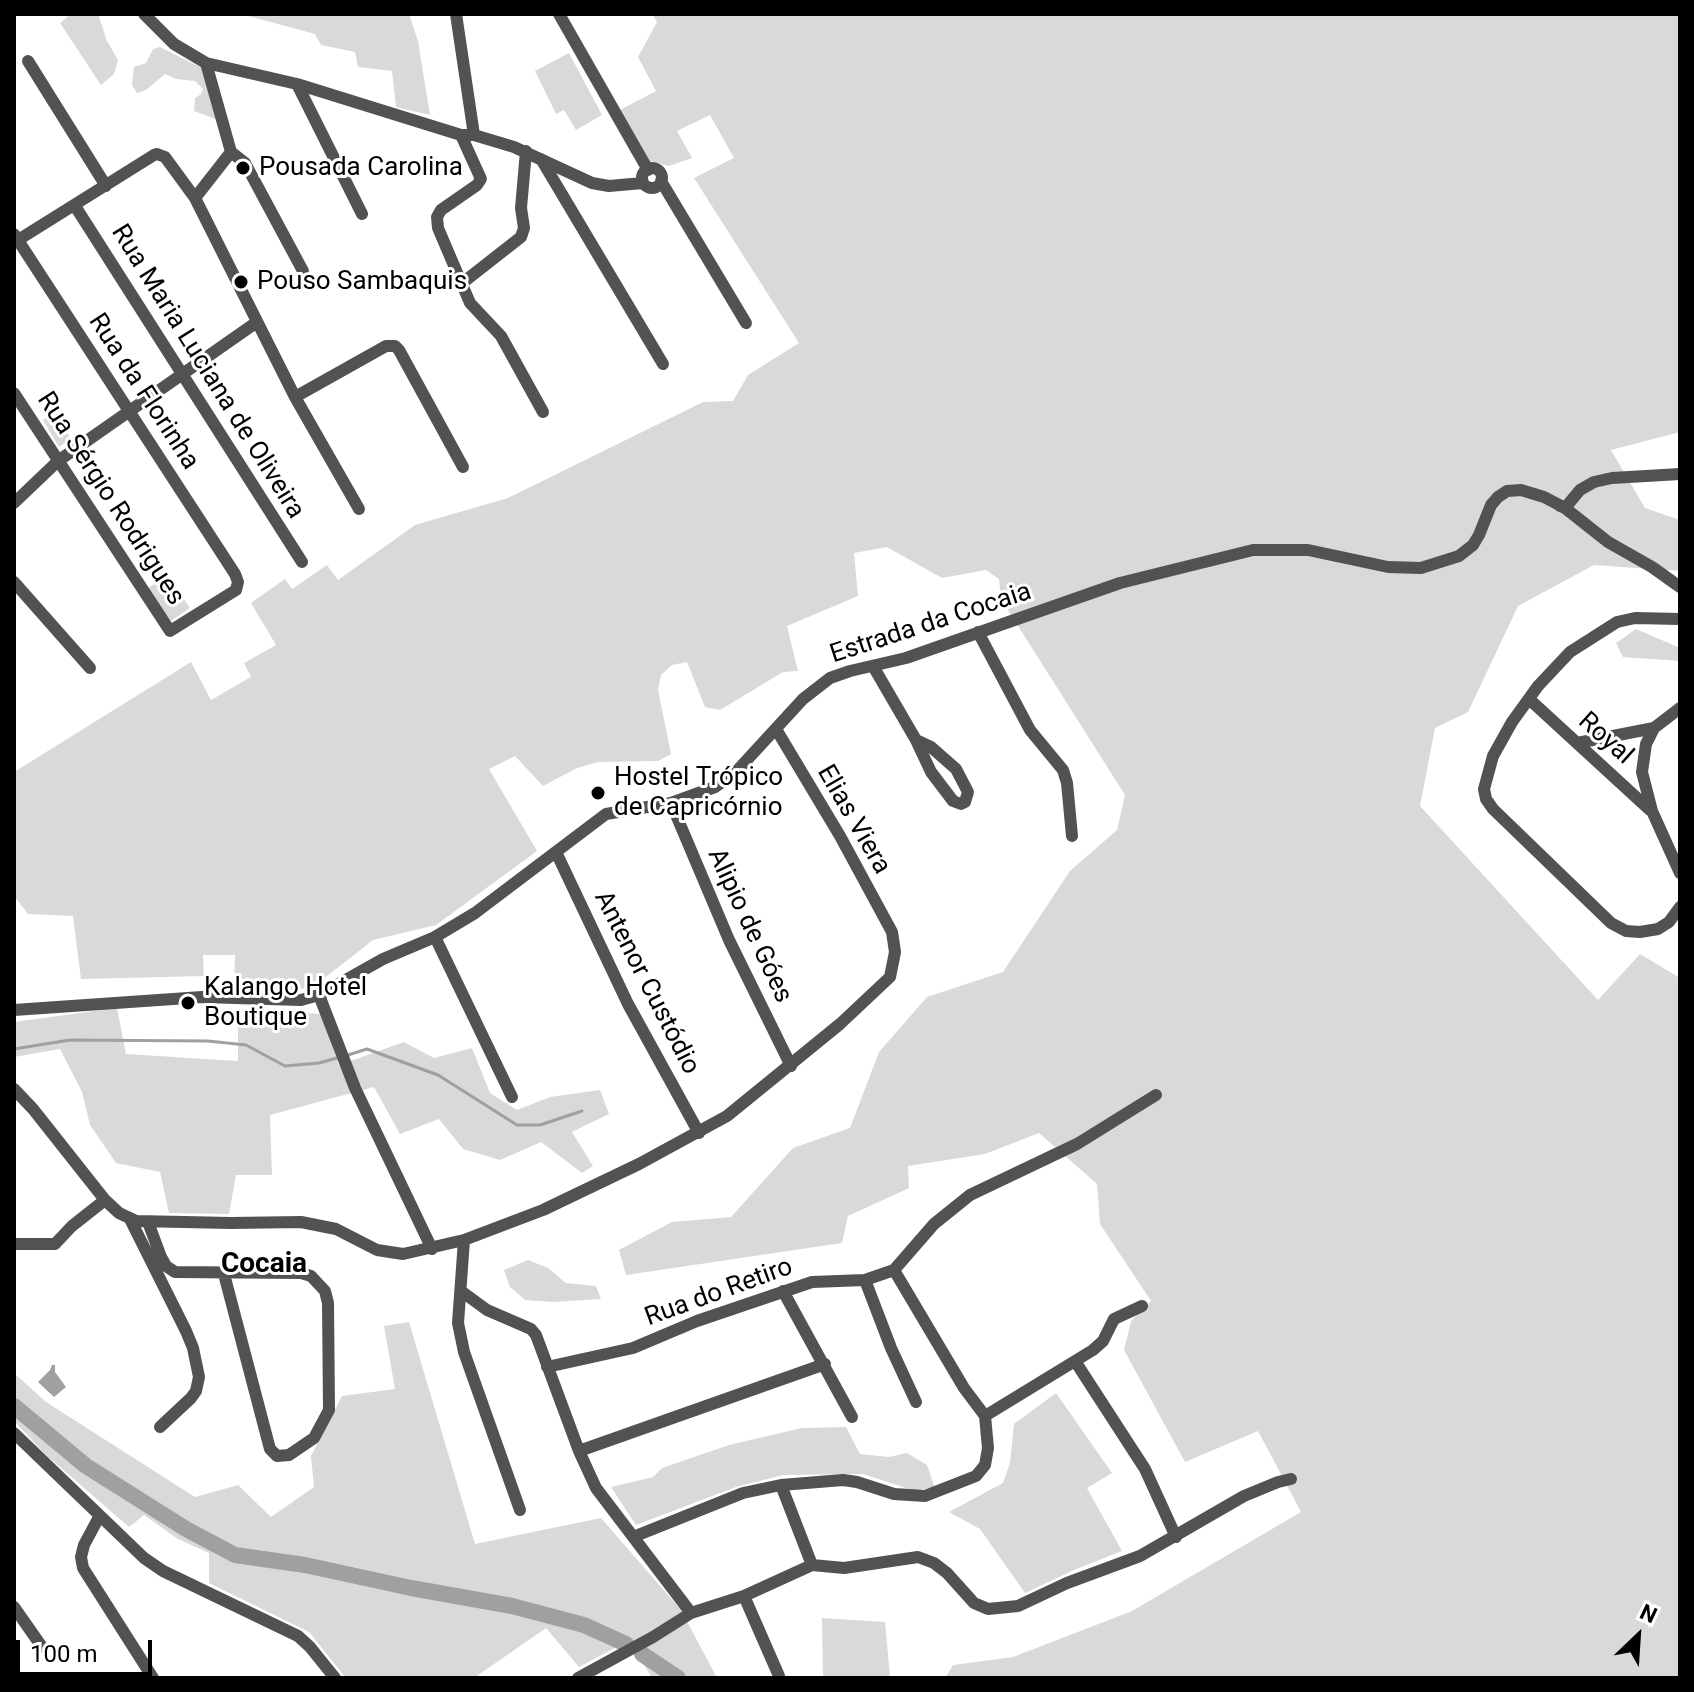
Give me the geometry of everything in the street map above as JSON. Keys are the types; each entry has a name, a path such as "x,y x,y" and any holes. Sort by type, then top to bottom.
{"street":[{"path":"144,14 174,44 206,63 297,84 526,151 592,183 609,186 643,183 653,188 661,181"},
{"path":"456,14 468,135 481,179 441,210 437,221 470,303 501,336 543,412"},
{"path":"559,14 648,170"},
{"path":"28,61 106,186"},
{"path":"206,63 231,152 245,163 303,271"},
{"path":"297,84 362,214"},
{"path":"461,284 521,237 524,228 522,193 526,151"},
{"path":"195,198 231,152"},
{"path":"16,237 75,206 154,155 165,157 195,198 295,397 359,509"},
{"path":"539,157 663,364"},
{"path":"643,183 642,177 648,170 657,170 746,323"},
{"name":"Rua Maria Luciana de Oliveira","path":"75,206 302,562"},
{"name":"Rua da Florinha","path":"16,237 235,574"},
{"path":"14,503 58,461 257,322"},
{"path":"295,397 391,345 399,350 463,467"},
{"name":"Rua Sérgio Rodrigues","path":"14,393 170,631 236,590 238,582 235,574"},
{"path":"1565,508 1580,490 1594,482 1680,474"},
{"name":"Estrada da Cocaia","path":"14,1010 202,997 301,1000 319,995 383,959 435,937 475,913 606,814 671,803 715,787 734,774 818,686 850,671 906,658 1120,583 1253,550 1308,550 1406,569 1448,561 1473,545 1491,505 1498,497 1507,491 1521,490 1565,508 1608,542 1680,587"},
{"path":"14,582 90,668"},
{"path":"1680,619 1635,618 1617,622 1570,652 1512,722 1493,756 1484,789 1493,809 1602,916 1626,931 1658,929 1669,922 1680,907"},
{"path":"978,632 1030,730 1063,770 1072,836"},
{"path":"873,666 947,795 961,804 965,802 968,792 956,769 931,747 916,740"},
{"name":"Royal","path":"1529,699 1652,811"},
{"path":"1680,708 1654,728 1646,744 1642,772 1652,811 1680,873"},
{"path":"1577,743 1654,728"},
{"path":"14,1089 105,1200 130,1219 148,1222 301,1222 336,1229 364,1244 392,1253 432,1249 464,1240 543,1210 699,1133 727,1116 791,1066 884,985 893,967 895,941 892,932 776,729"},
{"name":"Alipio de Góes","path":"671,803 729,940 791,1066"},
{"name":"Antenor Custódio","path":"556,852 628,1004 699,1133"},
{"path":"435,937 512,1097"},
{"path":"319,995 355,1088 432,1249"},
{"name":"Rua do Retiro","path":"547,1367 633,1348 697,1321 812,1282 865,1280 894,1270 934,1224 970,1195 1077,1144 1156,1095"},
{"path":"14,1244 55,1244 105,1200"},
{"path":"130,1219 186,1331 199,1377 191,1398 160,1427"},
{"path":"148,1222 161,1257 175,1272 301,1273 311,1276 325,1291 328,1303 329,1410 314,1438 289,1455 277,1456 270,1449 224,1274"},
{"path":"464,1240 458,1323 464,1352 520,1510"},
{"path":"633,1537 743,1493 781,1485 843,1480 910,1497 939,1492 982,1471 988,1448 985,1416 964,1388 894,1270"},
{"path":"865,1280 916,1402"},
{"path":"461,1291 487,1310 531,1329 596,1488 691,1613"},
{"path":"783,1291 852,1417"},
{"path":"985,1416 1099,1345 1114,1319 1142,1306"},
{"path":"1075,1361 1145,1469 1176,1537"},
{"path":"579,1451 825,1364"},
{"path":"14,1433 127,1544 163,1571 298,1636 335,1678"},
{"path":"578,1678 691,1613 744,1596 812,1565 844,1568 918,1557 934,1563 947,1573 974,1603 1001,1610 1018,1606 1067,1583 1140,1556 1244,1496 1291,1479"},
{"path":"781,1485 812,1565"},
{"path":"99,1517 84,1545 81,1557 83,1568 153,1678"},
{"path":"744,1596 779,1676"},
{"path":"14,1607 42,1647"}],"shaded area":[{"path":"71,14 98,14 107,41 118,60 114,74 101,85 60,23"},
{"path":"241,14 409,14 418,41 430,115 396,107 392,71 358,67 355,52 321,45 315,34"},
{"path":"652,14 1680,14 1680,432 1611,450 1645,508 1680,520 1680,571 1594,565 1518,606 1468,712 1435,728 1420,806 1598,1000 1640,954 1680,978 1680,1678 945,1678 953,1665 1013,1657 1132,1611 1301,1512 1258,1431 1185,1462 1124,1350 1131,1321 1151,1301 1100,1224 1097,1184 1039,1133 985,1154 908,1166 909,1188 848,1216 842,1243 626,1275 619,1250 672,1222 731,1217 793,1148 850,1128 879,1052 927,997 1003,972 1070,871 1117,830 1125,795 1001,599 999,579 986,570 942,578 887,547 854,553 858,596 787,626 798,671 783,672 720,710 705,707 687,662 672,665 661,675 658,690 671,754 658,761 598,762 577,768 543,786 515,756 489,769 537,851 436,925 373,940 317,984 286,994 234,989 235,955 203,955 204,976 81,979 73,916 28,914 14,896 14,772 191,662 211,700 251,677 244,663 276,645 251,603 285,579 292,589 327,565 338,580 415,525 508,498 703,402 733,401 748,375 799,343 694,178 734,158 710,115 677,131 692,158 669,166 646,160 620,110 656,91 638,57 657,22"},
{"path":"160,47 202,68 218,120 194,111 195,98 203,89 195,81 165,74 146,90 137,93 132,85 134,67 146,63 153,49"},
{"path":"569,53 602,115 576,130 564,110 556,114 535,71"},
{"path":"55,413 71,439 59,447 43,420"},
{"path":"167,575 190,608 171,621 147,589"},
{"path":"1636,629 1680,646 1680,661 1623,657 1616,643"},
{"path":"117,1008 126,1054 238,1061 238,1009 321,1014 339,1065 404,1042 434,1058 472,1048 490,1093 517,1110 550,1097 600,1090 609,1114 572,1132 593,1166 582,1173 541,1142 500,1160 463,1149 439,1119 400,1134 374,1087 270,1115 272,1175 236,1175 229,1214 169,1213 160,1172 116,1163 90,1125 82,1092 60,1049 14,1057 14,1022"},
{"path":"528,1260 548,1268 566,1283 596,1286 601,1299 525,1300 510,1287 504,1270"},
{"path":"409,1322 475,1544 601,1518 681,1610 717,1678 652,1678 630,1640 579,1667 546,1628 474,1678 346,1678 309,1632 209,1583 209,1553 178,1539 144,1515 129,1527 46,1455 14,1421 14,1373 46,1402 195,1497 238,1485 271,1517 314,1487 311,1456 342,1396 395,1389 384,1326"},
{"path":"55,1365 55,1372 66,1387 54,1397 38,1382"},
{"path":"1056,1393 1112,1473 1087,1488 1122,1551 1025,1593 980,1529 949,1512 1003,1483 1010,1463 1014,1424"},
{"path":"846,1427 860,1454 889,1457 907,1453 927,1465 935,1488 912,1490 863,1474 783,1475 736,1487 636,1525 611,1487 653,1477 662,1468 729,1445 802,1428"},
{"path":"822,1618 885,1622 890,1678 823,1678"}],"waterway":[{"path":"14,1049 70,1040 208,1041 246,1045 285,1066 337,1058"},
{"path":"345,1056 367,1049 438,1075 517,1125 540,1125 582,1111"},
{"path":"14,1406 86,1466 186,1529 235,1555 305,1565 512,1606 584,1625 626,1644"},
{"path":"642,1654 678,1678"}],"place":[{"name":"Pousada Carolina","path":"243,168"},
{"name":"Pouso Sambaquis","path":"241,282"},
{"name":"Hostel Trópico de Capricórnio","path":"598,793"},
{"name":"Kalango Hotel Boutique","path":"188,1003"}],"district":[{"name":"Cocaia","path":"264,1265"}]}
